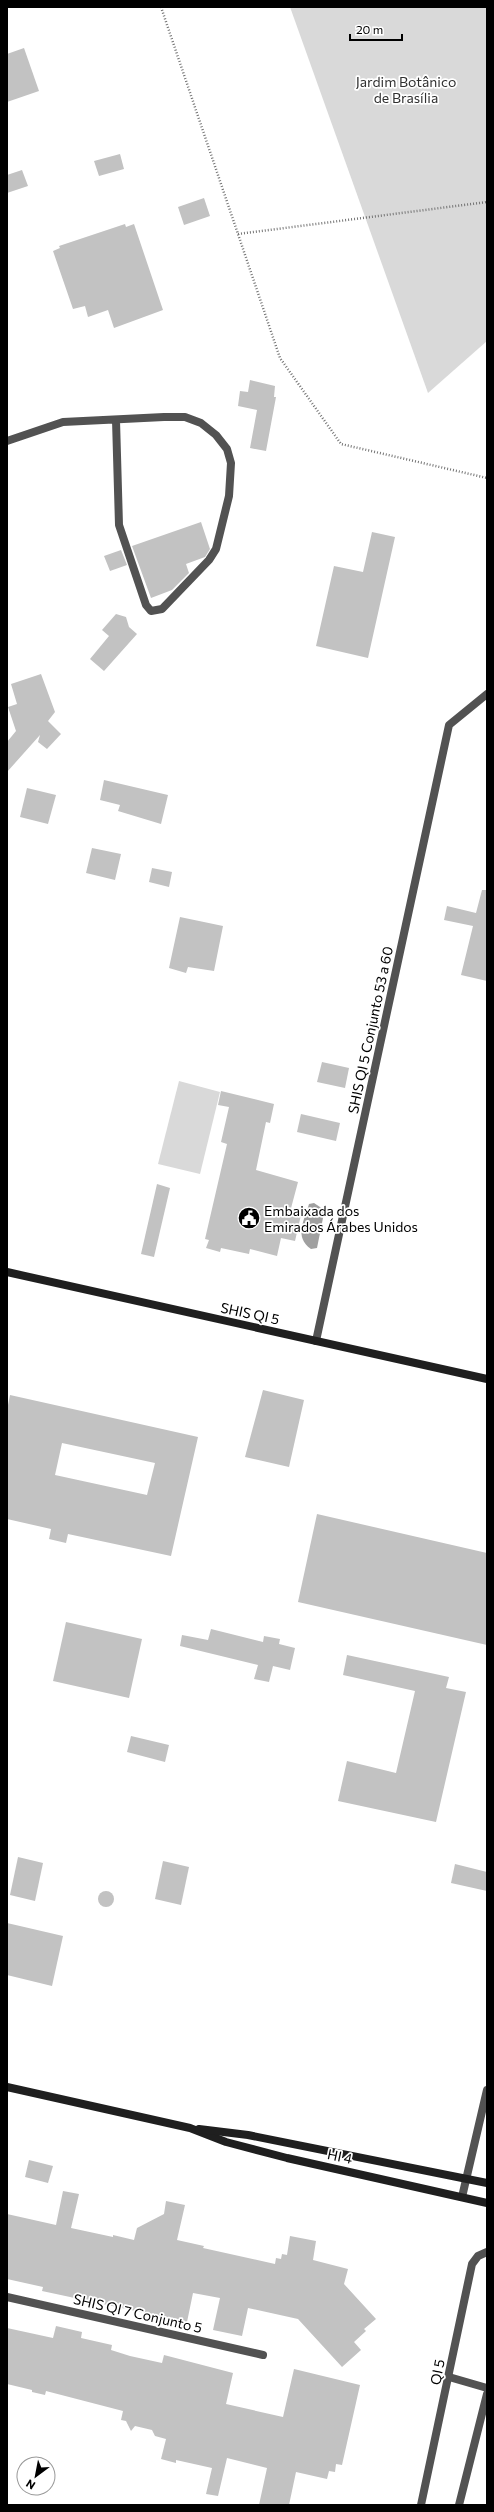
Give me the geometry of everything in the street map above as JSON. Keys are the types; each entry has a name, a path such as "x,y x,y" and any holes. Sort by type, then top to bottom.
{"street":[{"path":"7,441 63,422 185,417 201,423 216,435 227,449 231,463 229,496 216,549 209,560 162,610 151,611 146,605 119,525 116,420"},
{"name":"SHIS QI 5 Conjunto 53 a 60","path":"316,1341 449,725 487,694"},
{"name":"SHIS QI 5","path":"7,1272 487,1379"},
{"name":"HI 4","path":"7,2087 190,2128 248,2135 487,2183"},
{"path":"462,2197 487,2090"},
{"name":"HI 4","path":"190,2128 226,2142 287,2158 487,2203"},
{"name":"QI 5","path":"421,2505 472,2264 478,2256 487,2252"},
{"name":"SHIS QI 7 Conjunto 5","path":"7,2297 262,2355"},
{"path":"449,2377 487,2388"},
{"path":"460,2505 487,2394"}],"path":[{"path":"161,7 280,358 341,444 487,478"},
{"path":"238,234 487,202"}],"green space":[{"name":"Jardim Botânico de Brasília","path":"290,7 487,7 487,341 428,393"},
{"path":"179,1081 220,1092 200,1174 158,1164"}],"shaded area":[{"path":"314,1203 323,1209 324,1213 317,1248 311,1249 303,1239 302,1228 309,1204"}],"building":[{"path":"24,48 39,91 7,102 7,54"},
{"path":"120,154 124,169 99,176 94,161"},
{"path":"22,170 28,186 7,193 7,175"},
{"path":"204,198 210,216 184,225 178,207"},
{"path":"125,224 126,227 134,224 163,310 114,328 108,310 88,317 85,306 73,309 53,251 60,248 59,246"},
{"path":"250,380 275,386 274,397 276,397 266,451 250,448 257,410 238,406 240,391 248,392"},
{"path":"201,522 210,549 205,557 186,564 189,573 172,590 151,598 132,546"},
{"path":"372,532 395,537 368,658 316,646 334,566 363,572"},
{"path":"121,550 127,565 110,571 104,556"},
{"path":"116,614 126,617 129,627 137,634 104,671 90,659 109,636 102,630"},
{"path":"41,674 55,712 48,721 61,734 47,749 38,742 40,735 7,772 7,742 16,731 8,707 17,704 11,684"},
{"path":"104,780 168,795 161,824 118,811 120,805 100,800"},
{"path":"27,788 56,795 48,824 20,817"},
{"path":"92,848 121,854 115,880 86,873"},
{"path":"152,868 172,872 169,887 149,882"},
{"path":"482,890 487,890 487,981 461,975 473,926 444,920 447,906 476,913"},
{"path":"180,917 223,926 214,971 188,967 186,973 169,968"},
{"path":"322,1062 349,1068 345,1088 317,1082"},
{"path":"221,1091 274,1104 270,1123 266,1122 256,1170 298,1182 290,1212 301,1215 295,1241 281,1238 277,1256 250,1249 249,1254 221,1248 220,1252 206,1248 209,1240 205,1239 227,1144 221,1142 229,1107 218,1105"},
{"path":"301,1114 340,1123 336,1141 297,1132"},
{"path":"157,1184 170,1188 154,1257 141,1254"},
{"path":"263,1390 304,1400 289,1467 245,1457"},
{"path":"10,1395 198,1437 171,1556 68,1534 66,1543 49,1539 51,1529 7,1519 7,1410","holes":["62,1443 155,1463 147,1495 55,1475"]},
{"path":"317,1514 487,1553 487,1645 298,1602"},
{"path":"66,1622 142,1639 129,1698 53,1681"},
{"path":"211,1629 263,1642 264,1636 280,1639 279,1644 295,1648 290,1670 273,1666 269,1682 254,1679 258,1665 180,1646 182,1635 208,1640"},
{"path":"347,1655 449,1677 446,1688 466,1692 436,1822 338,1801 347,1761 396,1773 415,1691 343,1675"},
{"path":"131,1736 169,1745 165,1762 127,1752"},
{"path":"18,1857 43,1863 35,1901 10,1895"},
{"path":"163,1861 189,1867 181,1905 155,1899"},
{"path":"455,1864 487,1872 487,1891 451,1883"},
{"path":"103,1891 109,1891 114,1896 112,1905 109,1907 103,1907 98,1902 98,1896"},
{"path":"7,1923 63,1936 52,1986 7,1975"},
{"path":"29,2160 53,2166 48,2183 25,2177"},
{"path":"63,2191 79,2194 71,2228 113,2237 113,2235 134,2240 137,2228 164,2214 166,2201 185,2205 177,2240 204,2246 203,2248 275,2264 276,2258 281,2259 282,2254 287,2255 290,2236 316,2241 313,2260 348,2269 344,2284 376,2319 364,2329 366,2331 354,2342 361,2350 342,2367 298,2319 248,2308 242,2336 213,2330 220,2298 193,2293 187,2322 42,2291 43,2287 7,2279 7,2214 56,2225"},
{"path":"56,2326 82,2332 81,2338 112,2345 111,2350 130,2356 162,2363 164,2355 233,2373 226,2404 283,2417 294,2369 360,2385 342,2465 336,2464 335,2472 329,2471 327,2479 296,2472 289,2505 259,2505 267,2468 227,2458 218,2496 206,2494 212,2468 176,2460 176,2463 161,2459 166,2439 155,2436 152,2430 135,2426 131,2431 126,2421 121,2420 123,2411 46,2391 45,2395 32,2392 32,2390 7,2384 7,2328 53,2338"}],"place":[{"name":"Embaixada dos Emirados Árabes Unidos","path":"249,1218"}]}
